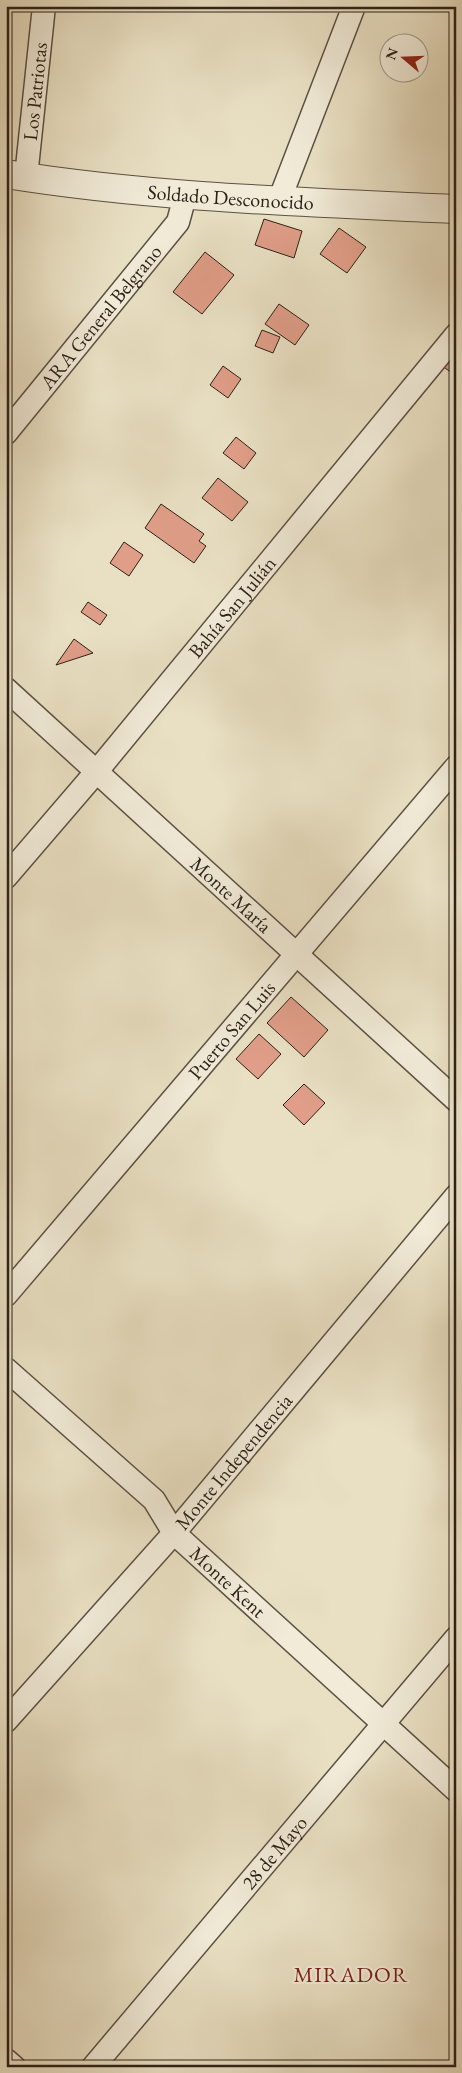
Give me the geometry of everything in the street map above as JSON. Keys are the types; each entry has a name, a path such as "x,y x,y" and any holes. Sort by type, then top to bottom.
{"street":[{"name":"Los Patriotas","path":"16,176 44,6"},
{"path":"279,201 354,6"},
{"name":"Soldado Desconocido","path":"16,176 113,189 185,196 456,209"},
{"name":"ARA General Belgrano","path":"6,433 178,222 185,196"},
{"name":"Bahía San Julián","path":"6,876 97,771 456,336"},
{"name":"Monte María","path":"6,689 296,956 456,1100"},
{"name":"Puerto San Luis","path":"6,1295 456,767"},
{"name":"Monte Independencia","path":"6,1721 174,1533 456,1196"},
{"name":"Monte Kent","path":"6,1369 154,1500 174,1533 456,1790"},
{"name":"28 de Mayo","path":"93,2067 456,1638"},
{"path":"6,2060 14,2067"}],"building":[{"path":"264,219 302,231 294,258 255,245"},
{"path":"339,228 366,247 347,273 320,254"},
{"path":"205,252 234,275 202,314 173,292"},
{"path":"279,304 309,325 295,345 265,324"},
{"path":"262,330 280,337 273,353 255,346"},
{"path":"456,346 456,376 441,365"},
{"path":"223,366 241,379 228,398 210,385"},
{"path":"236,437 256,453 244,469 223,453"},
{"path":"218,478 248,502 232,521 202,498"},
{"path":"161,504 204,534 199,541 206,546 194,563 145,528"},
{"path":"124,542 143,555 129,576 110,563"},
{"path":"88,602 107,615 100,625 81,612"},
{"path":"74,639 93,653 56,665"},
{"path":"291,997 328,1030 304,1057 267,1023"},
{"path":"259,1034 281,1054 258,1079 236,1059"},
{"path":"304,1084 325,1103 304,1125 283,1105"}],"district":[{"name":"MIRADOR","path":"351,1974"}]}
